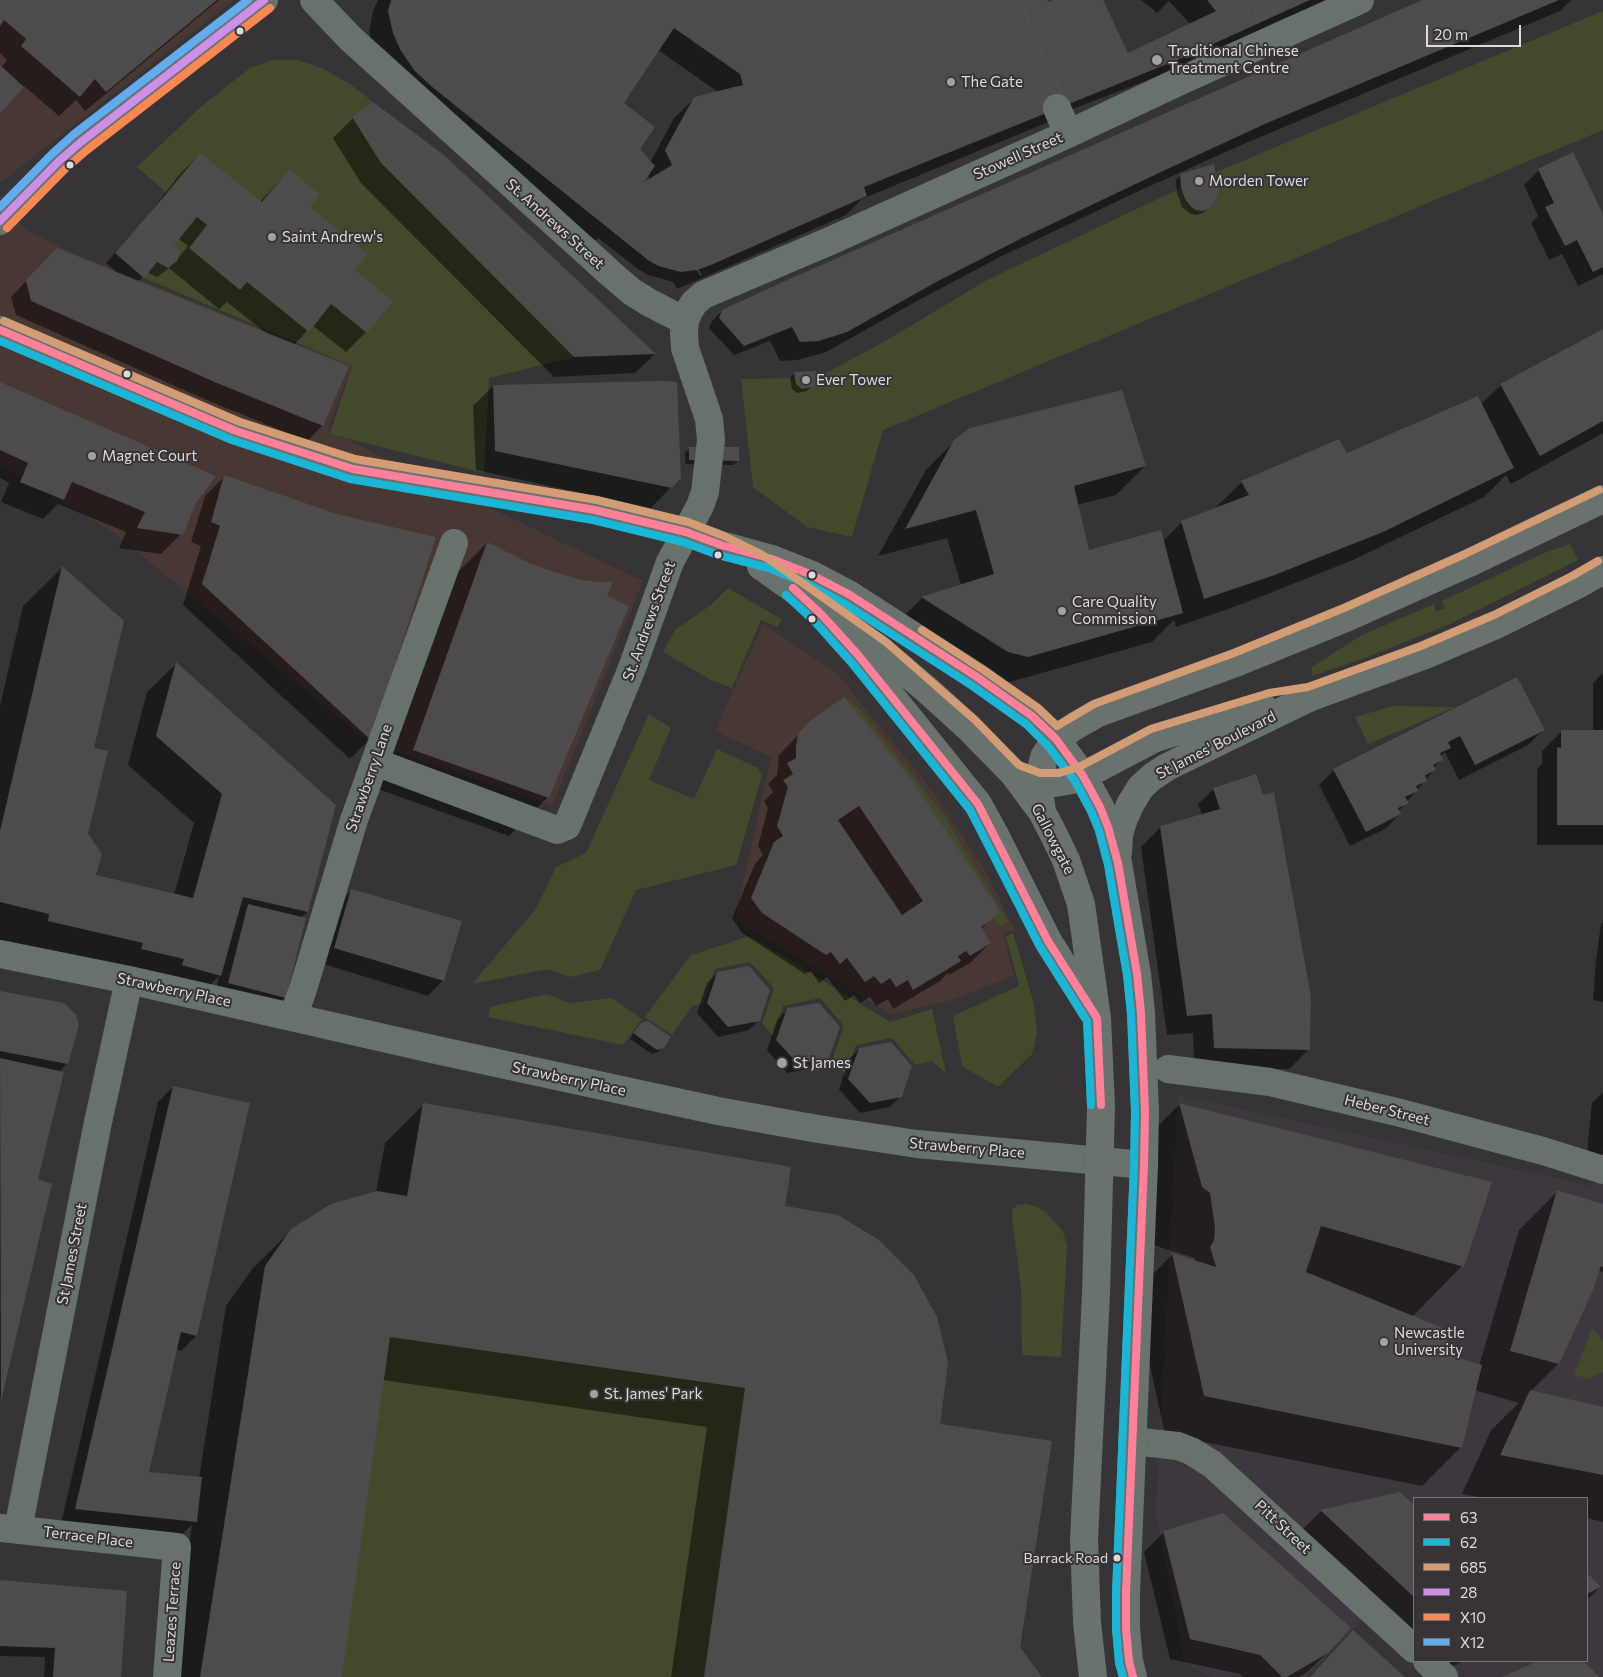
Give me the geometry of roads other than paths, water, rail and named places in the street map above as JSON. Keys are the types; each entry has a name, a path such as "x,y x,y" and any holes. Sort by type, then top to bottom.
{"main road":[{"path":"0,221 59,161 81,142 264,0"},
{"name":"Gallowgate","path":"0,330 236,431 353,469 596,510 686,532 721,545 772,559 812,575 850,596 977,677 1032,716 1056,739 1083,776 1100,807 1118,863 1137,974 1141,1013 1144,1165"},
{"path":"1042,812 1038,783 1044,757 1056,739 1098,713 1238,662 1348,617 1469,563 1603,499"},
{"name":"Gallowgate","path":"721,545 756,563 880,650 926,688 968,727 1013,773 1042,812 1066,860 1081,904 1097,1018 1101,1106 1096,1294 1084,1539 1087,1622 1093,1677"},
{"name":"St James' Boulevard","path":"1118,863 1119,835 1124,818 1136,795 1152,777 1186,757 1311,697 1425,655 1498,624 1578,585 1603,570"},
{"path":"799,593 859,656 969,792 995,835 1048,941 1097,1018"},
{"name":"St James' Boulevard","path":"1013,773 1038,783 1060,784 1083,776 1168,733 1272,703 1311,697"},
{"path":"1133,1677 1129,1661 1126,1628 1126,1593 1144,1165"}],"street":[{"name":"St. Andrews Street","path":"314,0 350,38 617,280 650,303 685,321 686,348 709,418 711,440 705,492 700,506 670,562 632,668 567,826 557,830 375,762"},
{"name":"Stowell Street","path":"685,321 694,303 703,295 830,241 1068,134 1274,27 1360,0"},
{"path":"1057,108 1068,134"},
{"name":"Strawberry Lane","path":"293,1017 354,820 454,543"},
{"name":"Strawberry Place","path":"0,954 129,980 612,1089 800,1126 917,1144 1144,1165"},
{"name":"St James Street","path":"9,1528 129,980"},
{"name":"Heber Street","path":"1168,1068 1270,1082 1397,1112 1543,1151 1603,1170"},
{"name":"Pitt Street","path":"1132,1441 1178,1446 1191,1451 1212,1464 1413,1648"},
{"name":"Terrace Place","path":"9,1528 177,1547"},
{"name":"Leazes Terrace","path":"167,1677 177,1547"},
{"path":"1428,1662 1444,1677"}],"tunnel":[{"path":"1010,0 1019,31 1057,108"},
{"path":"1263,0 1270,17"}],"place":[{"name":"Traditional Chinese Treatment Centre","path":"1157,60"},
{"name":"The Gate","path":"951,82"},
{"name":"Morden Tower","path":"1199,181"},
{"name":"Saint Andrew's","path":"272,237"},
{"name":"Ever Tower","path":"806,380"},
{"name":"Magnet Court","path":"92,456"},
{"name":"Care Quality Commission","path":"1062,611"},
{"name":"St James","path":"782,1063"},
{"name":"Newcastle University","path":"1384,1342"},
{"name":"St. James' Park","path":"594,1394"},
{"name":"Barrack Road","path":"1117,1558"}]}
